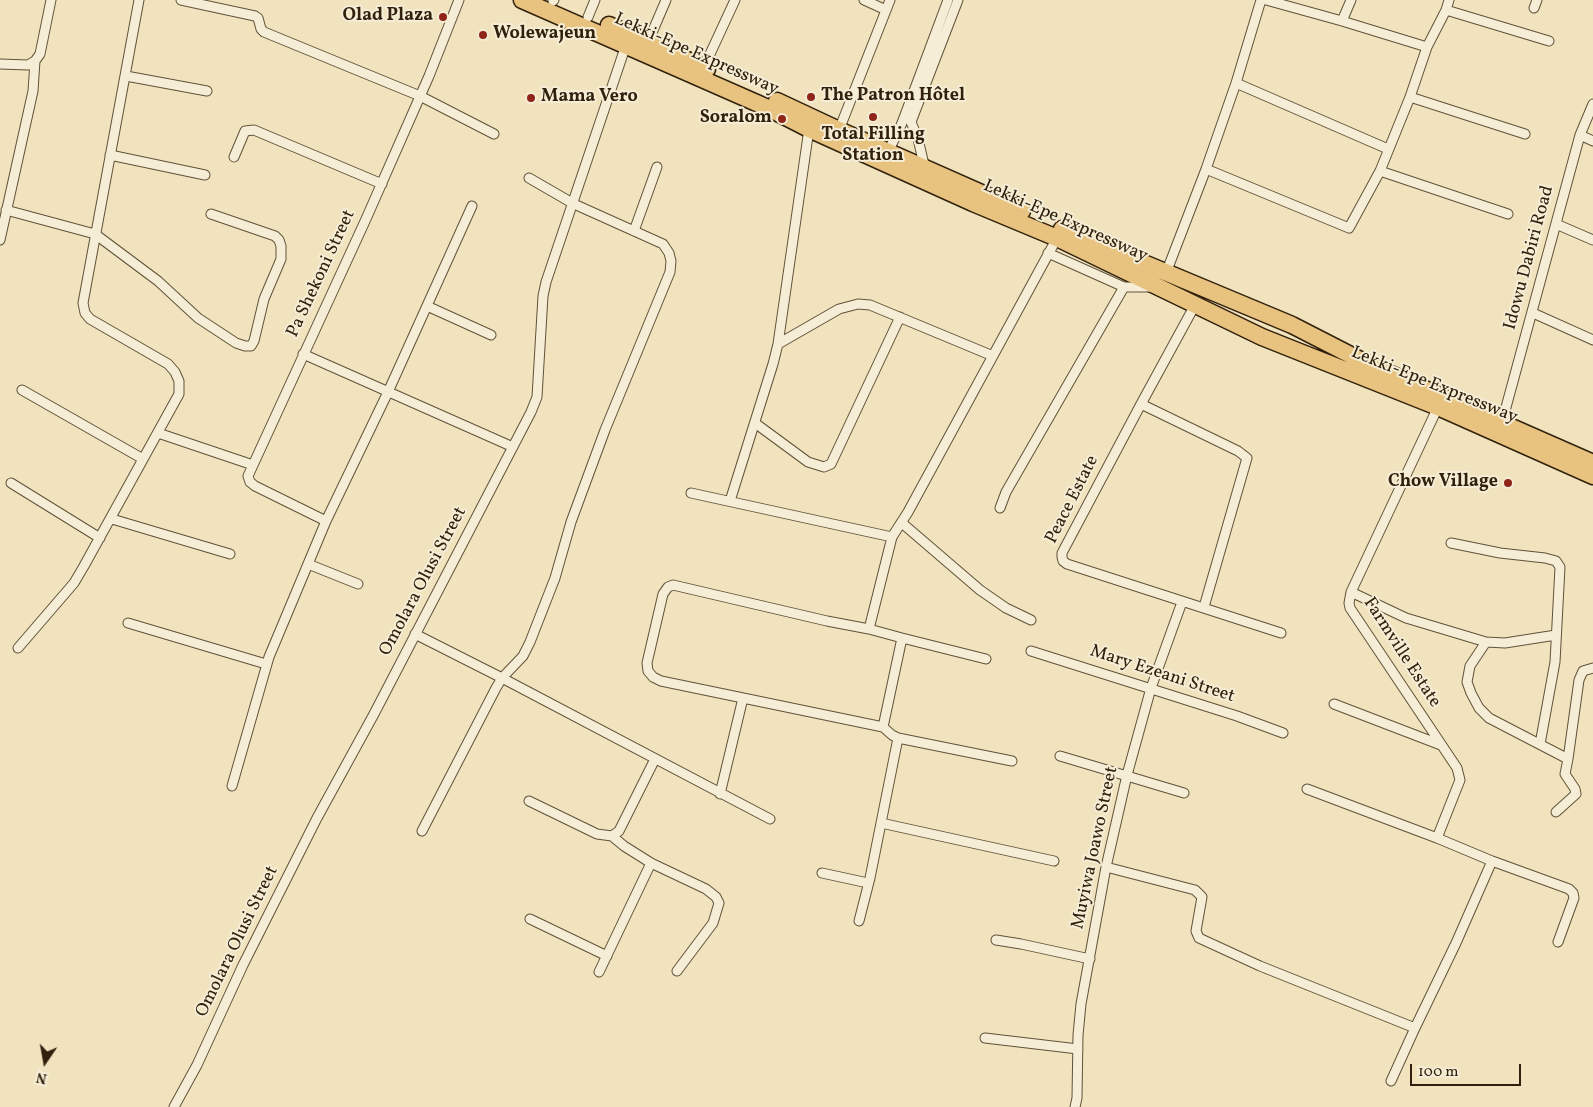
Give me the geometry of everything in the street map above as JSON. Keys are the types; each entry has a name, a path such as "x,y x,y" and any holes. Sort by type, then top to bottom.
{"highway":[{"name":"Lekki-Epe Expressway","path":"522,0 768,108 809,129 973,203 1162,280 1292,325 1370,364 1593,463"},
{"name":"Lekki-Epe Expressway","path":"552,0 888,152 1162,280 1195,305 1275,343 1438,407 1593,476"},
{"path":"1275,343 1276,319"},
{"path":"1275,343 1292,325"}],"street":[{"path":"0,240 33,91 35,62 40,54 51,0"},
{"path":"18,648 74,583 112,519 179,394 179,381 175,372 168,364 95,322 85,313 83,303 139,0"},
{"path":"181,0 255,16 258,18 261,29 269,34 420,96 494,134"},
{"name":"Pa Shekoni Street","path":"253,465 382,184 459,0"},
{"path":"588,17 595,0"},
{"path":"648,42 666,0"},
{"path":"704,68 735,0"},
{"path":"864,0 886,10"},
{"path":"839,130 890,0"},
{"path":"925,169 918,139 913,131 911,122 948,0"},
{"path":"888,152 958,0"},
{"path":"1048,253 1124,286 1162,280 1206,169 1236,83 1261,0"},
{"path":"1266,0 1427,47"},
{"path":"1342,21 1350,0"},
{"path":"1206,169 1349,228 1380,171 1410,97 1427,47 1446,10 1449,0"},
{"path":"1446,10 1549,41"},
{"name":"Omolara Olusi Street","path":"174,1107 197,1065 243,965 317,818 537,398 543,296 626,45"},
{"path":"0,64 28,65 35,62"},
{"path":"126,76 207,91"},
{"path":"1236,83 1388,149"},
{"path":"1410,97 1524,134"},
{"name":"Idowu Dabiri Road","path":"1502,422 1533,314 1580,135 1593,104"},
{"path":"730,501 778,344 809,129"},
{"path":"234,157 245,131 254,130 382,184"},
{"path":"1580,135 1593,141"},
{"path":"110,155 205,175"},
{"path":"634,231 657,167"},
{"path":"1380,171 1508,214"},
{"path":"422,831 443,787 502,678 523,656 530,642 555,578 571,522 605,430 670,272 671,261 669,253 663,244 574,204 529,178"},
{"path":"232,786 266,664 326,521 388,392 472,206"},
{"path":"6,210 95,234 158,281 198,318 236,343 251,346 254,341 264,299 280,259 281,246 275,236 211,214"},
{"path":"1556,224 1593,240"},
{"path":"869,629 892,537 902,523 1056,238"},
{"path":"1000,508 1006,492 1124,286"},
{"path":"778,344 839,309 858,304 870,305 993,356"},
{"name":"Peace Estate","path":"1195,305 1062,553 1063,562 1281,633"},
{"path":"427,306 491,335"},
{"path":"1533,314 1593,340"},
{"path":"755,423 808,462 824,467 832,464 900,318"},
{"path":"303,354 513,447"},
{"path":"22,390 143,459"},
{"path":"1141,404 1238,450 1247,458 1204,607"},
{"name":"Farmville Estate","path":"1438,407 1351,592 1349,603 1350,608 1457,768 1460,780 1438,835"},
{"path":"158,433 253,465 248,476 250,482 255,486 326,521"},
{"path":"11,483 100,538"},
{"path":"691,493 892,537"},
{"path":"112,519 230,554"},
{"path":"902,523 980,590 1006,608 1031,620"},
{"path":"1451,543 1500,553 1545,558 1556,561 1560,567 1555,662 1540,744"},
{"path":"308,564 358,584"},
{"path":"986,659 869,629 673,585 668,587 663,594 647,663 648,671 653,678 662,681 883,727 898,738 1012,761"},
{"path":"1351,592 1406,618 1486,642 1505,643 1556,635"},
{"name":"Muyiwa Joawo Street","path":"1075,1107 1082,1004 1106,867 1127,775 1151,688 1182,602"},
{"path":"128,623 266,664"},
{"path":"415,634 770,820"},
{"path":"883,727 902,638"},
{"path":"1486,642 1474,658 1467,682 1478,708 1499,725 1568,759"},
{"name":"Mary Ezeani Street","path":"1031,651 1238,716 1283,733"},
{"path":"1556,812 1576,794 1575,789 1565,774 1579,680 1582,670 1593,668"},
{"path":"720,794 743,698"},
{"path":"1334,704 1442,745"},
{"path":"859,921 898,738"},
{"path":"1060,756 1184,793"},
{"path":"612,836 619,831 655,759"},
{"path":"1307,789 1438,835 1492,861 1570,889 1573,892 1573,902 1558,942"},
{"path":"529,800 597,834 612,836 651,863 706,889 716,897 719,903 713,923 677,971"},
{"path":"881,823 1054,861"},
{"path":"1391,1081 1492,861"},
{"path":"599,972 651,863"},
{"path":"1106,867 1195,890 1202,897 1196,931 1199,938 1268,970 1415,1028"},
{"path":"822,873 868,883"},
{"path":"530,919 607,956"},
{"path":"996,940 1090,959"},
{"path":"985,1038 1078,1049"}],"place":[{"name":"Olad Plaza","path":"443,17"},
{"name":"Wolewajeun","path":"483,35"},
{"name":"The Patron Hôtel","path":"811,97"},
{"name":"Mama Vero","path":"531,98"},
{"name":"Total Filling Station","path":"873,117"},
{"name":"Soralom","path":"782,119"},
{"name":"Chow Village","path":"1508,483"}]}
